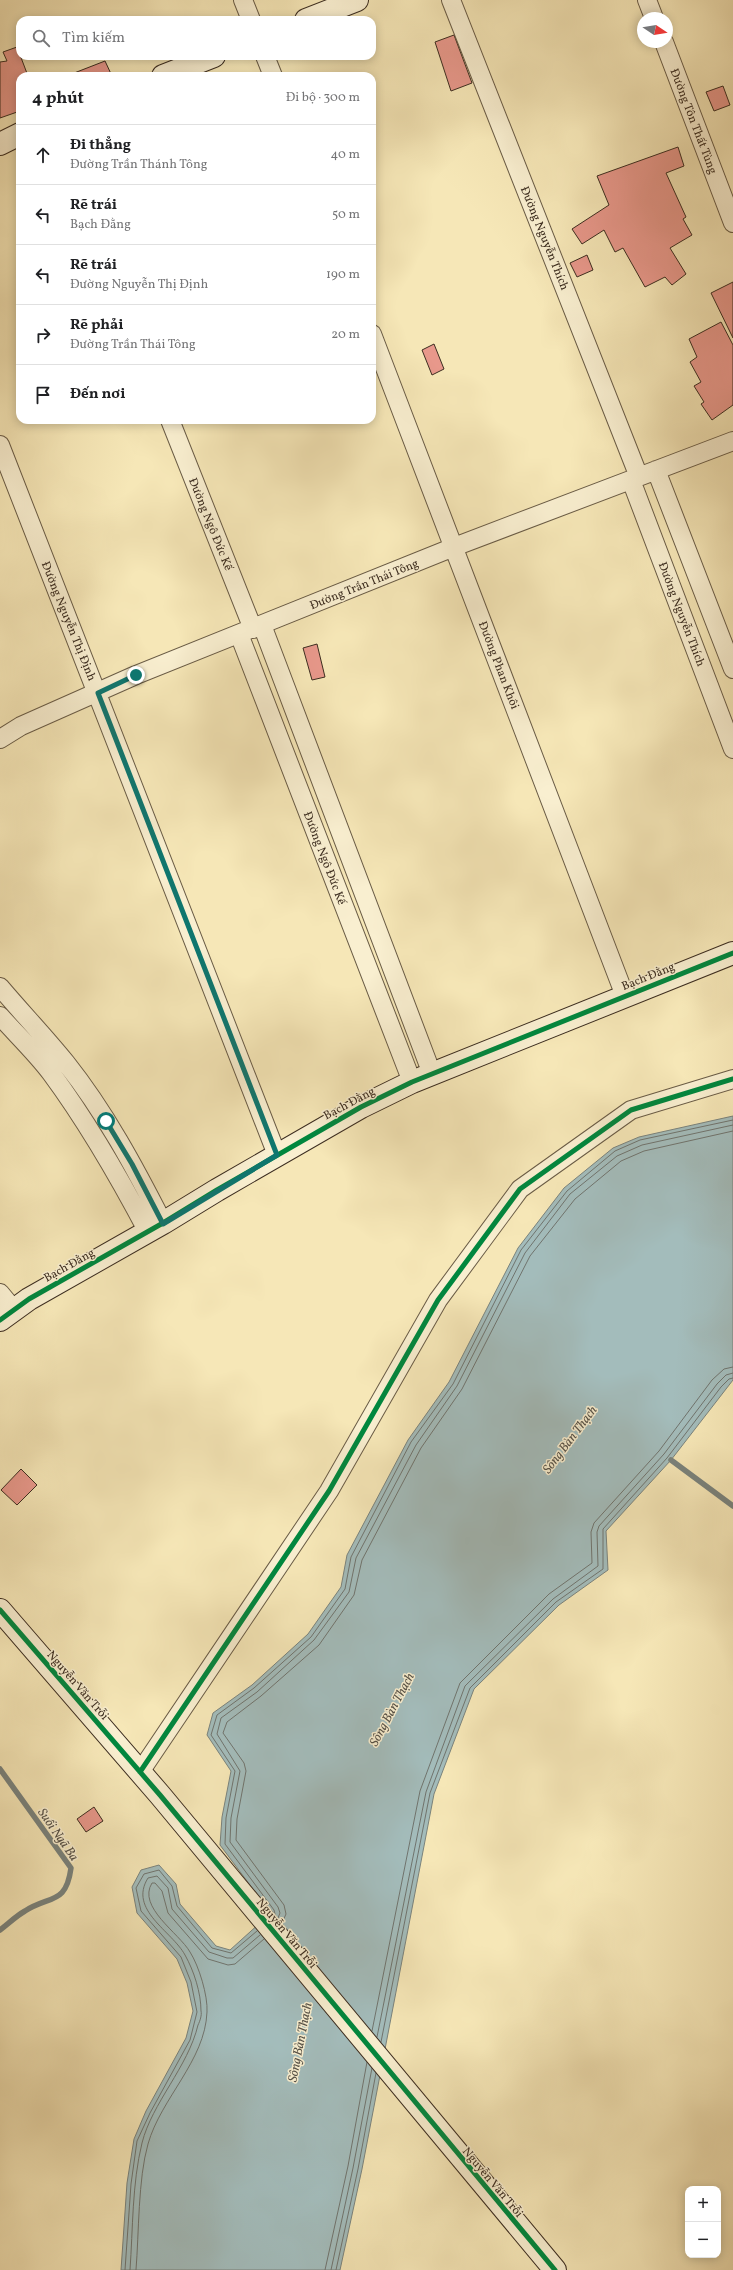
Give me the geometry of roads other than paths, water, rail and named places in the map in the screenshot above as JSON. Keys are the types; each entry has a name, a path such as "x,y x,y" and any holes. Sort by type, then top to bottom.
{"street":[{"path":"244,0 250,16"},
{"path":"316,16 356,0"},
{"name":"Đường Nguyễn Thích","path":"451,0 635,478 733,749"},
{"path":"647,0 652,12"},
{"name":"Đường Tôn Thất Tùng","path":"666,48 733,223"},
{"path":"173,72 204,60"},
{"path":"267,60 271,72"},
{"path":"0,144 16,136"},
{"name":"Đường Phan Khôi","path":"376,344 625,996"},
{"name":"Đường Ngô Đức Kế","path":"172,424 251,630 432,1074"},
{"name":"Đường Trần Thái Tông","path":"0,739 21,726 136,675 454,547 733,441"},
{"name":"Đường Nguyễn Thị Định","path":"0,445 277,1155"},
{"path":"656,470 733,669"},
{"name":"Đường Ngô Đức Kế","path":"251,630 412,1082"},
{"name":"Bạch Đằng","path":"5,1308 156,1228 277,1155 361,1107 412,1082 733,953"},
{"path":"0,987 66,1064 106,1121 132,1164 156,1228"},
{"path":"0,1016 50,1072 86,1123 116,1172 156,1228"},
{"path":"140,1772 329,1491 438,1300 520,1189 631,1110 733,1079"},
{"name":"Nguyễn Văn Trỗi","path":"0,1610 160,1795 496,2201 555,2270"}],"water":[{"name":"Sông Bàn Thạch","path":"733,1116 733,1380 671,1460 606,1531 608,1570 559,1605 474,1689 434,1794 362,2169 340,2270 121,2270 127,2183 134,2139 146,2111 186,2038 193,2011 187,1983 177,1959 137,1913 132,1887 141,1870 159,1865 176,1884 180,1904 216,1946 230,1950 271,1913 220,1845 222,1817 231,1771 207,1735 213,1713 252,1685 308,1634 341,1587 347,1555 408,1440 449,1382 518,1248 564,1188 613,1148 639,1137"}],"waterway":[{"path":"671,1460 733,1506"},
{"name":"Suối Ngã Ba","path":"0,1769 71,1868 69,1880 61,1894 25,1911 0,1930"}]}
